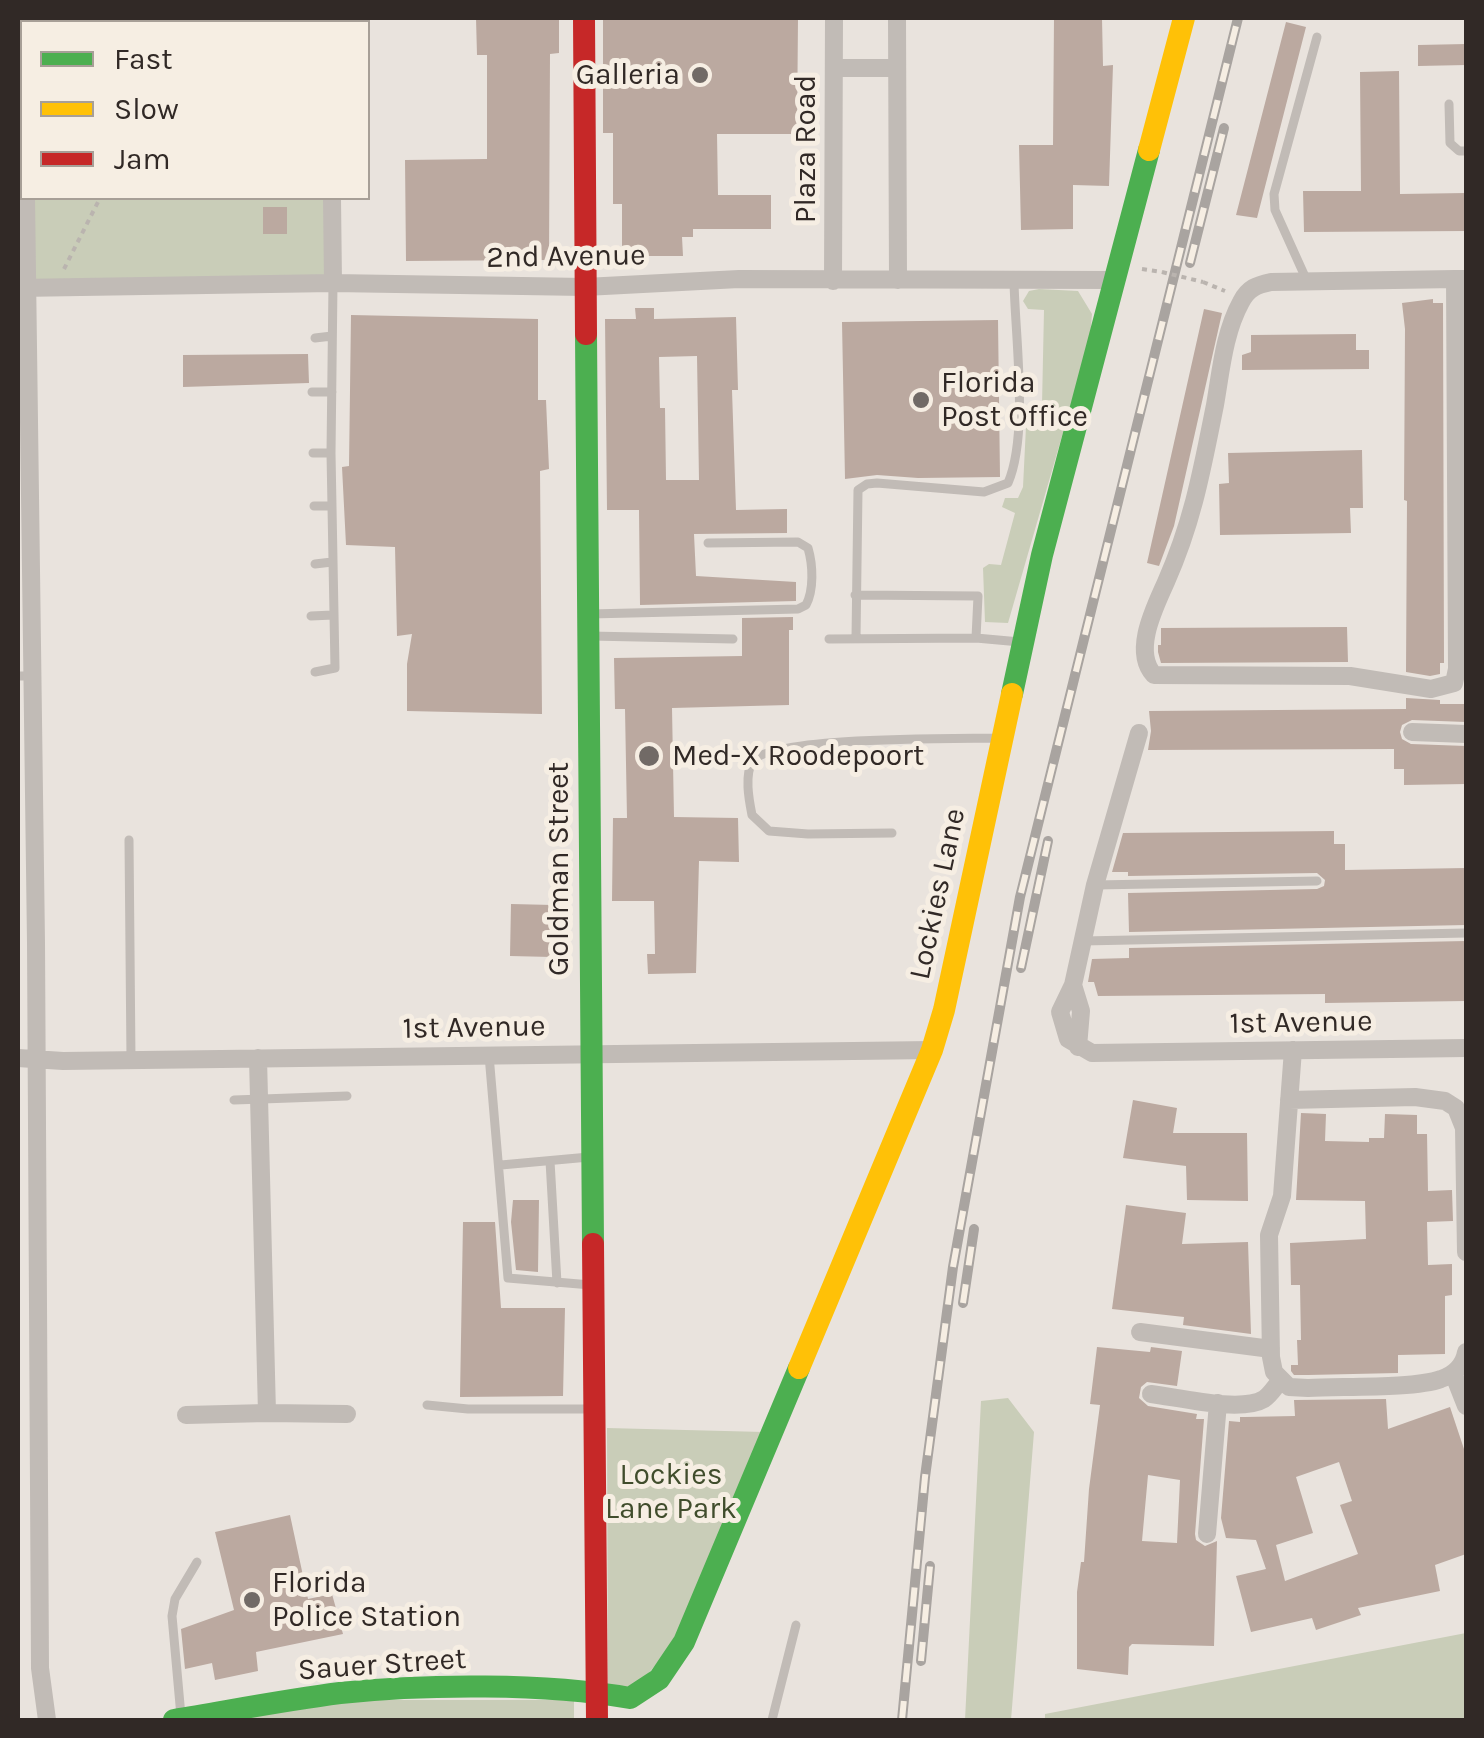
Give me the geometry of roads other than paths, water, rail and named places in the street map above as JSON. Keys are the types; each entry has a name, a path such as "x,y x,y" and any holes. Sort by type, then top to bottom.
{"street":[{"name":"Goldman Street","path":"584,18 597,1720"},
{"name":"Plaza Road","path":"834,18 834,281"},
{"path":"897,18 898,280"},
{"name":"Lockies Lane","path":"596,1692 620,1698 638,1695 659,1680 684,1642 932,1050 944,1010 1022,642 1184,18"},
{"path":"834,68 898,68"},
{"path":"26,200 22,288 27,1059 41,1685 47,1720"},
{"path":"332,200 333,283"},
{"path":"1460,279 1454,683 1431,689 1350,676 1154,674 1147,664 1146,641 1154,610 1192,517 1230,330 1255,285 1307,281 1460,279"},
{"name":"2nd Avenue","path":"22,288 333,283 585,287 739,280 1116,280"},
{"path":"1412,732 1466,734"},
{"path":"1083,941 1139,733"},
{"name":"1st Avenue","path":"1083,941 1073,985 1082,1011 1078,1047 1092,1053 1466,1048"},
{"name":"1st Avenue","path":"27,1059 932,1050"},
{"path":"1293,1050 1282,1196 1269,1235 1274,1372 1289,1386 1431,1382 1453,1373 1465,1360 1466,1352"},
{"path":"258,1058 267,1413"},
{"path":"1289,1100 1415,1097 1456,1108 1464,1128 1466,1252"},
{"path":"1140,1332 1271,1349"},
{"path":"1453,1373 1466,1406"},
{"path":"1151,1394 1218,1403 1262,1400 1280,1381"},
{"path":"1208,1534 1218,1403"},
{"path":"186,1415 347,1414"},
{"name":"Sauer Street","path":"178,1720 342,1693 463,1688 596,1692"}],"lane":[{"path":"1307,281 1274,210 1274,194 1317,37"},
{"path":"1449,104 1450,143 1459,151 1466,151"},
{"path":"856,638 858,490 867,484 984,492 1008,483 1016,462 1018,420 1014,279"},
{"path":"315,672 335,668 331,506 333,283"},
{"path":"315,338 332,336"},
{"path":"312,392 332,392"},
{"path":"313,453 331,453"},
{"path":"314,506 331,506"},
{"path":"587,625 798,609 806,605 811,596 808,548 798,542 708,543"},
{"path":"315,564 332,562"},
{"path":"855,595 978,596 976,638"},
{"path":"312,616 333,615"},
{"path":"587,625 733,639"},
{"path":"829,639 976,638 1022,642"},
{"path":"892,833 769,831 752,815 749,771 754,760 766,751 804,744 1002,738"},
{"path":"129,840 131,1060"},
{"path":"1096,885 1317,881"},
{"path":"1083,941 1466,933"},
{"path":"489,1056 508,1278 594,1285"},
{"path":"234,1100 347,1096"},
{"path":"501,1165 592,1157"},
{"path":"550,1161 557,1283"},
{"path":"427,1405 468,1409 595,1409"},
{"path":"178,1720 172,1616 175,1599 197,1562"},
{"path":"772,1720 796,1625"}],"railway":[{"path":"902,1720 925,1477 953,1267 1020,897 1238,18"},
{"path":"1190,263 1224,128"},
{"path":"1021,968 1048,841"},
{"path":"963,1303 974,1229"},
{"path":"921,1661 930,1566"}],"place":[{"name":"Galleria","path":"700,75"},
{"name":"Florida Post Office","path":"921,400"},
{"name":"Med-X Roodepoort","path":"649,756"},
{"name":"Florida Police Station","path":"252,1600"}],"park label":[{"name":"Lockies Lane Park","path":"671,1492"}]}
